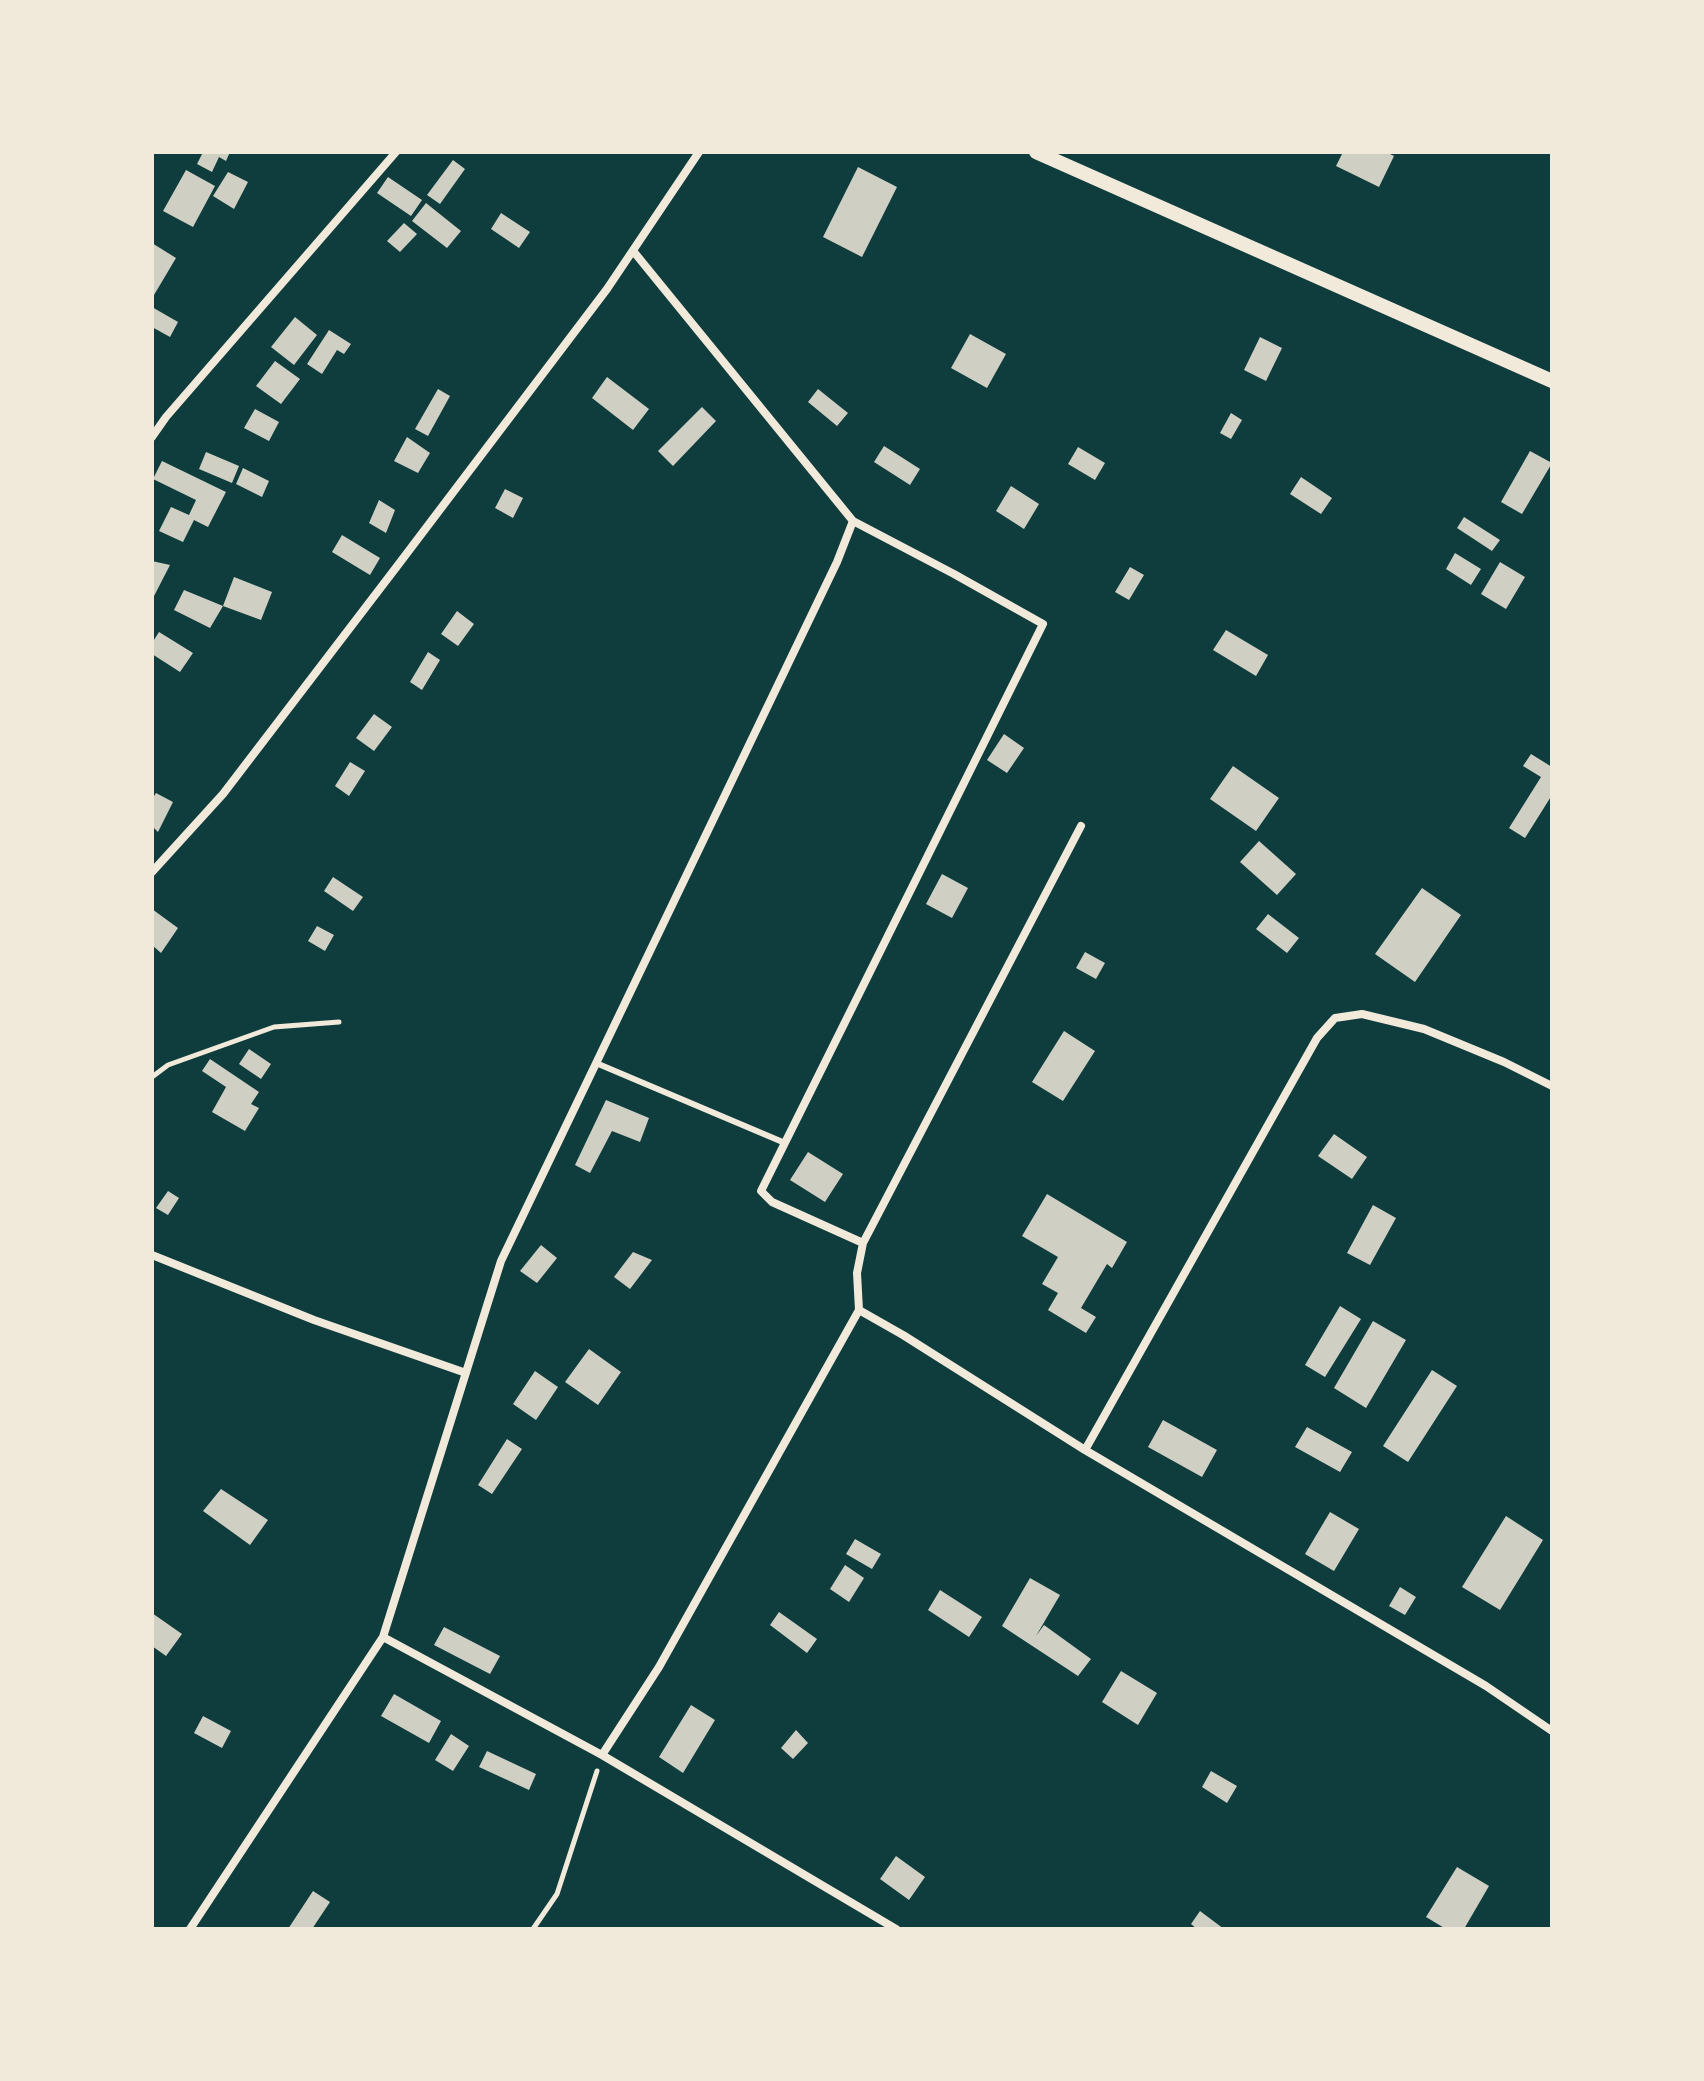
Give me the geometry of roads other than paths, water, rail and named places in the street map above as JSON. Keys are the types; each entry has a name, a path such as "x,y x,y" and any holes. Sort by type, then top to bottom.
{"street":[{"path":"152,437 396,152"},
{"path":"152,872 223,794 634,252 699,152"},
{"path":"1036,152 1552,381"},
{"path":"634,252 853,521 1043,624 761,1191 772,1202 863,1243"},
{"path":"190,1929 383,1637 501,1261 830,576 853,521"},
{"path":"602,1755 659,1667 859,1310 857,1273 863,1243 1081,826"},
{"path":"1085,1450 1317,1038 1335,1018 1362,1014 1424,1029 1552,1086"},
{"path":"152,1255 314,1320 466,1373"},
{"path":"859,1310 1085,1450 1486,1686 1552,1731"},
{"path":"383,1637 602,1755 896,1929"}],"lane":[{"path":"596,1063 785,1143"}]}
